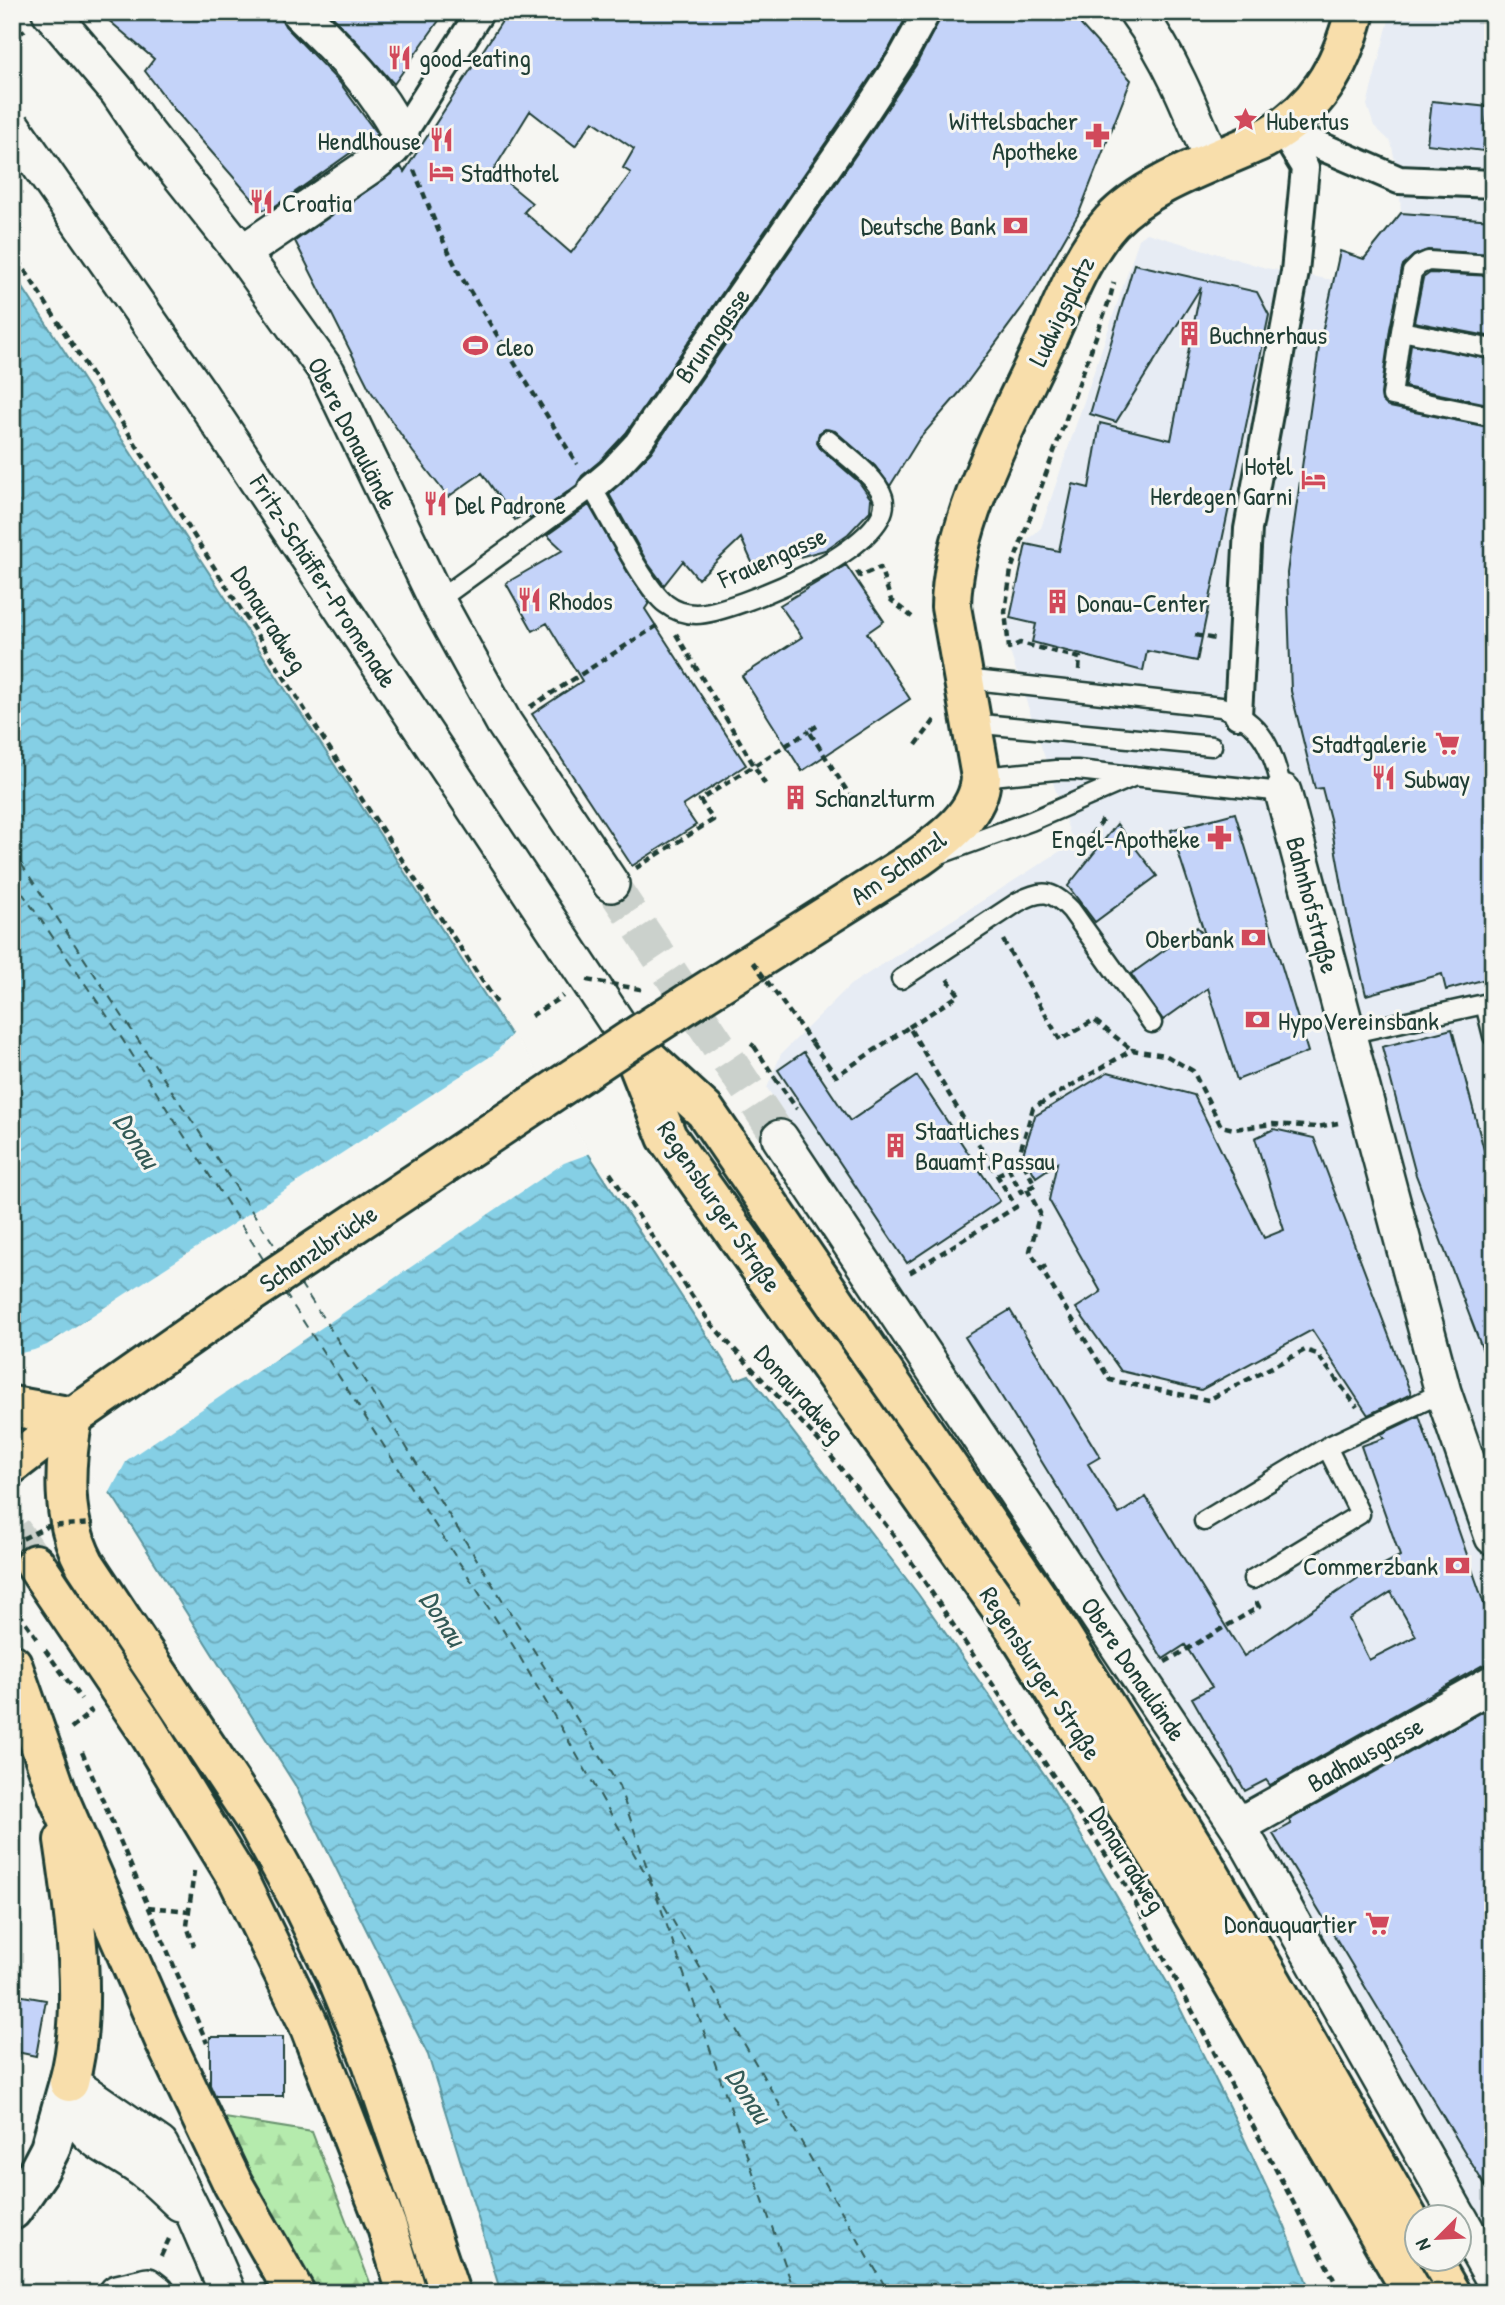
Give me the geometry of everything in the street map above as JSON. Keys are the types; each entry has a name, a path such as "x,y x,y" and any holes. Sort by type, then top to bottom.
{"main road":[{"name":"Ludwigsplatz","path":"965,679 951,607 951,586 964,531 979,487 1082,265 1111,222 1140,197 1281,129 1314,101 1323,89 1350,28"},
{"path":"965,679 981,777"},
{"name":"Am Schanzl","path":"629,1041 899,871 942,839 961,820 977,796 981,777"},
{"name":"Schanzlbrücke","path":"12,1464 73,1417 249,1294 629,1041"},
{"name":"Regensburger Straße","path":"629,1041 705,1111 1041,1603 1198,1854 1404,2212"},
{"name":"Regensburger Straße","path":"629,1041 667,1137 1013,1625 1169,1873 1413,2293"},
{"path":"12,1406 73,1417 66,1471 82,1524 74,1541 85,1564 257,1823 300,1901 336,1975 372,2062 450,2293"},
{"path":"24,1554 147,1730 238,1880 307,2023 387,2227 407,2293"},
{"path":"12,1664 58,1796 164,2039 233,2184 295,2293"},
{"path":"58,1796 78,1972 79,2023 75,2062 69,2082"},
{"path":"1439,2274 1450,2293"}],"street":[{"name":"Obere Donaulände","path":"50,12 118,92 141,126 242,253 327,372 437,601 504,723 620,878"},
{"path":"299,12 371,86 387,107 401,136"},
{"path":"242,253 392,148 480,12"},
{"name":"Brunngasse","path":"592,488 627,456 646,432 864,115 902,57 927,12"},
{"path":"1137,12 1154,34 1171,64 1212,161"},
{"name":"Fritz-Schäffer-Promenade","path":"12,126 199,393 629,1041"},
{"path":"1281,129 1399,180 1493,184"},
{"path":"1238,715 1248,529 1295,272 1305,168 1281,129"},
{"name":"Bahnhofstraße","path":"1283,792 1443,1392 1493,1537"},
{"name":"Obere Donaulände","path":"789,1125 882,1290 1238,1826 1451,2204"},
{"name":"Badhausgasse","path":"1238,1826 1493,1683"},
{"path":"69,2082 72,2105 79,2121 89,2134 106,2148 143,2169 184,2222 228,2293"},
{"path":"12,2210 50,2149 69,2082"},
{"path":"69,2082 160,2145 184,2222"},
{"path":"38,2172 71,2151 85,2147 106,2148"},
{"name":"Obere Donaulände","path":"1474,2244 1493,2278"}],"lane":[{"path":"1493,265 1428,261 1412,272 1392,396 1493,417"},
{"path":"1401,331 1493,349"},
{"name":"Frauengasse","path":"680,611 694,614 709,612 755,597 835,559 877,523 884,506 881,491 872,479 828,440"},
{"name":"Brunngasse","path":"437,601 592,488"},
{"path":"592,488 652,589 667,604 680,611"},
{"path":"965,679 1222,707 1238,715"},
{"name":"Bahnhofstraße","path":"1238,715 1262,734 1270,747 1283,792"},
{"path":"972,723 1212,746"},
{"path":"981,777 1056,770 1283,792"},
{"path":"899,871 1031,821 1136,776"},
{"path":"901,979 1028,897 1047,893 1056,896 1071,910 1152,1023"},
{"path":"1348,1034 1489,1003 1493,1036"},
{"path":"1203,1521 1327,1447 1443,1392"},
{"path":"1253,1579 1360,1514 1327,1447"}],"path":[{"path":"401,136 439,232 460,275 592,488"},
{"name":"Donauradweg","path":"12,250 363,801 499,1006"},
{"path":"1077,692 1080,658 1020,643 1009,648 1005,612 1011,570 1069,417 1116,273"},
{"path":"860,576 880,567 891,600 912,617"},
{"path":"856,570 864,582"},
{"path":"504,723 680,611"},
{"path":"674,632 765,784"},
{"path":"620,878 713,820 700,800 817,726"},
{"path":"809,731 854,802"},
{"path":"1091,835 1105,817"},
{"path":"991,919 1060,1040 1094,1020 1132,1049 1165,1055 1193,1071 1221,1126 1234,1129 1273,1124 1317,1127 1370,1116"},
{"path":"753,962 836,1076 954,998"},
{"path":"882,1290 1016,1207 909,1027"},
{"path":"752,1045 775,1078 789,1125"},
{"path":"1024,1191 1035,1185 1018,1155 1033,1108 1132,1049"},
{"path":"998,1175 1009,1169 1040,1213 1030,1251 1110,1380 1208,1400 1305,1350 1317,1354 1370,1426"},
{"name":"Donauradweg","path":"610,1173 711,1324 818,1440 893,1534 1127,1887 1341,2293"},
{"path":"1040,1269 1047,1265"},
{"path":"24,1554 48,1526 82,1524"},
{"path":"12,1603 91,1712 71,1726 76,1738"},
{"path":"1186,1650 1259,1607"},
{"path":"81,1750 210,2051"},
{"path":"194,1946 187,1926 194,1868 218,1845"},
{"path":"148,1908 189,1911"},
{"path":"141,2290 184,2222"}],"shaded area":[{"path":"1391,12 1493,12 1493,2261 1474,2230 1474,2204 1458,2204 889,1273 767,1088 781,1054 850,985 1073,843 1005,637 1026,541 1041,528 1139,239 1147,233 1266,268 1333,280 1338,257 1364,259 1401,213 1399,180 1391,142 1374,126 1367,105"}],"green space":[{"path":"225,2118 312,2132 374,2293 316,2293 249,2170"}],"water":[{"name":"Donau","path":"12,271 736,1380 749,1375 918,1594 1049,1781 1168,1984 1236,2121 1285,2227 1311,2293 501,2293 428,2055 295,1785 116,1501 12,1361"}],"pier":[{"path":"513,1033 591,1153 564,1163 127,1460 108,1496 12,1367 12,1355 47,1345 494,1054"}],"building":[{"path":"99,12 279,12 285,26 340,83 377,134 274,207 262,210 174,109 145,71 154,59"},
{"path":"328,12 445,12 394,84"},
{"path":"508,12 909,12 889,49 851,106 626,433 582,476 577,485 530,519 525,514 515,520 482,473 448,497 370,390 295,241 401,167 404,172","holes":["530,111 575,146 593,121 634,149 623,168 631,173 571,253 524,212 532,203 493,171"]},
{"path":"943,12 1093,12 1081,25 1131,80 1079,213 1035,290 960,392 919,439 890,486 875,466 835,431 825,429 819,433 817,443 820,448 859,482 871,499 870,511 848,534 825,550 755,569 741,538 698,579 683,561 664,585 647,562 609,494 651,452 877,124 916,65"},
{"path":"1432,101 1488,107 1483,151 1427,144"},
{"path":"1401,213 1493,220 1493,254 1428,250 1414,255 1403,265 1381,394 1382,401 1390,407 1493,428 1493,977 1446,990 1442,974 1366,995 1347,914 1330,819 1322,788 1315,789 1291,691 1287,573 1319,347 1340,251 1364,259"},
{"path":"1134,264 1257,292 1269,315 1197,661 1147,651 1143,671 1032,642 1036,624 1010,618 1026,544 1059,551 1073,484 1089,488 1100,423 1171,440 1201,287 1116,422 1090,414"},
{"path":"1430,273 1493,276 1493,337 1414,322 1423,278"},
{"path":"1411,344 1493,360 1493,405 1405,387"},
{"path":"589,505 628,573 649,603 645,609 746,765 683,806 696,825 632,866 532,714 582,681 547,623 533,631 506,583 563,550 547,535"},
{"path":"846,565 884,621 867,633 910,699 802,771 742,676 802,637 780,605"},
{"path":"1235,813 1308,1052 1237,1080 1208,988 1163,1020 1131,974 1197,927 1206,938 1171,830"},
{"path":"1117,824 1157,876 1095,922 1068,886"},
{"path":"1452,1029 1493,1184 1493,1372 1416,1175 1382,1047"},
{"name":"Staatliches Bauamt Passau","path":"804,1052 850,1121 917,1076 1000,1201 907,1263 778,1070"},
{"path":"1108,1072 1194,1095 1264,1238 1284,1230 1255,1138 1274,1129 1314,1138 1411,1394 1368,1415 1312,1330 1201,1390 1121,1371 1076,1308 1101,1292 1049,1200 1057,1163 1036,1177 1023,1154 1035,1116"},
{"path":"1010,1310 1100,1457 1088,1464 1119,1514 1146,1497 1244,1656 1361,1576 1400,1556 1361,1446 1384,1438 1381,1434 1419,1416 1493,1630 1493,1663 1483,1665 1270,1785 1266,1780 1245,1791 1192,1698 1212,1687 1185,1645 1163,1659 965,1337","holes":["1391,1592 1416,1636 1369,1660 1349,1619"]},
{"name":"Donauquartier","path":"1493,1706 1493,2199 1273,1834 1291,1824 1289,1820"},
{"path":"17,1995 46,2000 36,2056 12,2051 12,2024"},
{"path":"210,2037 283,2037 283,2096 215,2096 210,2085"}],"ferry route":[{"path":"12,850 279,1252"},
{"path":"12,878 110,1020 265,1262"},
{"path":"300,1283 370,1389 619,1786 652,1882"},
{"path":"285,1293 514,1647 889,2293"},
{"path":"656,1894 795,2293"}],"tunnel":[{"path":"611,884 780,1138"},
{"path":"12,1531 35,1564"}],"place":[{"name":"good-eating","path":"399,57"},
{"name":"Hubertus","path":"1246,120"},
{"name":"Wittelsbacher Apotheke","path":"1098,135"},
{"name":"Hendlhouse","path":"441,140"},
{"name":"Stadthotel","path":"441,172"},
{"name":"Croatia","path":"262,202"},
{"name":"Deutsche Bank","path":"1016,225"},
{"name":"Buchnerhaus","path":"1189,334"},
{"name":"cleo","path":"476,346"},
{"name":"Hotel Herdegen Garni","path":"1313,480"},
{"name":"Del Padrone","path":"435,504"},
{"name":"Rhodos","path":"529,600"},
{"name":"Donau-Center","path":"1057,602"},
{"name":"Stadtgalerie","path":"1447,743"},
{"name":"Subway","path":"1384,778"},
{"name":"Schanzlturm","path":"795,797"},
{"name":"Engel-Apotheke","path":"1220,838"},
{"name":"Oberbank","path":"1254,938"},
{"name":"HypoVereinsbank","path":"1258,1020"},
{"name":"Staatliches Bauamt Passau","path":"895,1145"},
{"name":"Commerzbank","path":"1458,1565"},
{"name":"Donauquartier","path":"1377,1923"}]}
